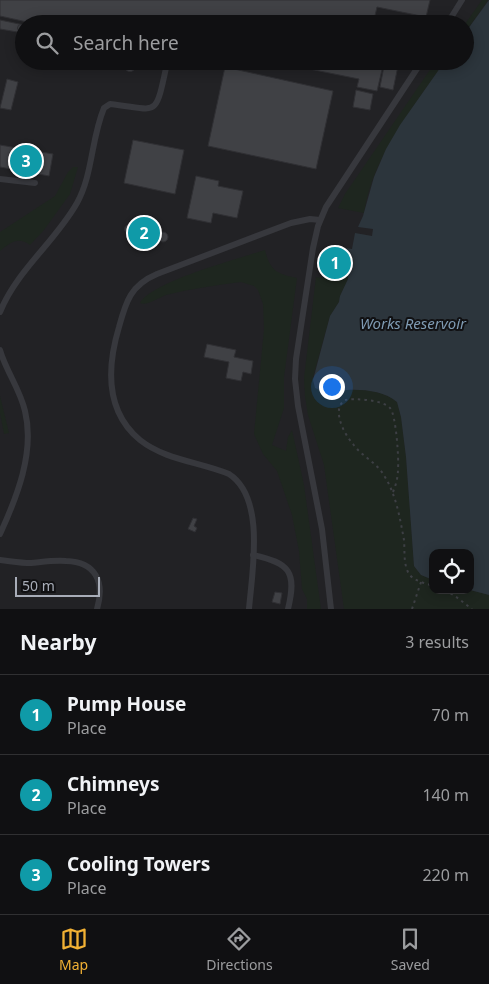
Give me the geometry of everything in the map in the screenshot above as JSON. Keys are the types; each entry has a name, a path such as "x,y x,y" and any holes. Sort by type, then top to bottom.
{"lane":[{"path":"453,15 462,0"},
{"path":"0,312 13,286 62,226 78,202 88,176 104,108 110,104 144,110 153,107 159,100 166,70"},
{"path":"331,609 322,529 295,385 298,342 314,243 320,220 329,202 416,70"},
{"path":"0,179 35,183"},
{"path":"248,609 253,532 251,510 247,497 238,481 223,472 152,448 138,439 121,418 114,402 110,370 113,348 132,292 138,284 149,277 291,223 310,219 320,220"},
{"path":"0,350 22,402 28,433 23,472 0,534"},
{"path":"253,555 276,561 292,576 288,609"},
{"path":"0,560 30,563 67,561 81,564 92,572 100,585 97,609"}],"path":[{"path":"393,492 398,468 391,408 386,404 368,400 345,400 339,407 338,414 353,446 379,468 393,492 403,537 407,568 412,576 420,582 429,585"},
{"path":"412,609 420,582"},
{"path":"452,594 472,609"}],"shaded area":[{"path":"0,0 489,0 489,609 0,609"},
{"path":"482,0 488,0 474,20 474,15 471,15"},
{"path":"430,70 439,70 408,114 385,152 376,171 364,213 338,208 345,194"},
{"path":"73,167 78,167 70,194 44,230 30,245 26,242 18,241 11,243 0,251 0,232 55,196 68,172"},
{"path":"265,250 269,263 275,270 284,275 297,278 284,377 284,408 272,445 286,451 288,437 292,430 304,485 321,609 307,609 307,599 302,589 299,551 292,515 277,471 263,454 254,434 264,329 263,304 258,290 254,286 241,282 184,291 166,295 149,303 140,303 148,295 178,279"},
{"path":"345,253 349,258 348,279 339,302 330,316 313,377 314,385 316,388 326,392 367,390 386,395 397,402 401,417 406,457 414,566 421,575 429,578 429,594 474,594 474,591 489,595 489,609 344,609 324,465 308,415 304,378 316,277 340,280"},
{"path":"0,396 9,433 4,434 0,413"}],"water":[{"name":"Works Reservoir","path":"489,0 489,595 474,591 474,549 429,549 429,578 421,575 414,566 406,457 401,417 397,402 386,395 366,390 323,391 315,388 313,380 330,316 339,302 348,279 349,258 345,253 345,248 352,249 355,233 372,236 373,229 358,227 374,177 386,149 400,125 439,70 474,70 474,21"}],"building":[{"path":"0,0 430,0 426,15 416,15 377,7 375,15 15,15 15,19 0,16"},
{"path":"0,20 15,23 15,32 0,29"},
{"path":"224,70 238,70 333,91 316,169 208,146"},
{"path":"314,70 382,70 377,91 357,87 359,79"},
{"path":"383,70 397,70 393,90 380,87"},
{"path":"7,79 18,82 11,110 0,108"},
{"path":"356,90 373,94 370,110 353,107"},
{"path":"133,140 184,150 175,194 124,183"},
{"path":"0,145 53,154 49,176 0,167"},
{"path":"196,176 219,181 218,186 243,191 237,218 213,213 211,223 187,218"},
{"path":"129,225 133,229 129,233 125,229"},
{"path":"144,228 149,233 144,238 139,233"},
{"path":"163,232 168,237 163,242 158,237"},
{"path":"333,251 342,253 338,274 329,272"},
{"path":"207,344 236,350 234,357 253,361 251,374 243,372 241,381 226,378 229,362 204,357"},
{"path":"193,518 197,519 194,526 197,528 195,532 188,529"},
{"path":"275,592 282,593 280,604 272,602"}],"place":[{"name":"Cooling Towers","path":"26,161"},
{"name":"Chimneys","path":"144,233"},
{"name":"Pump House","path":"335,263"}]}
